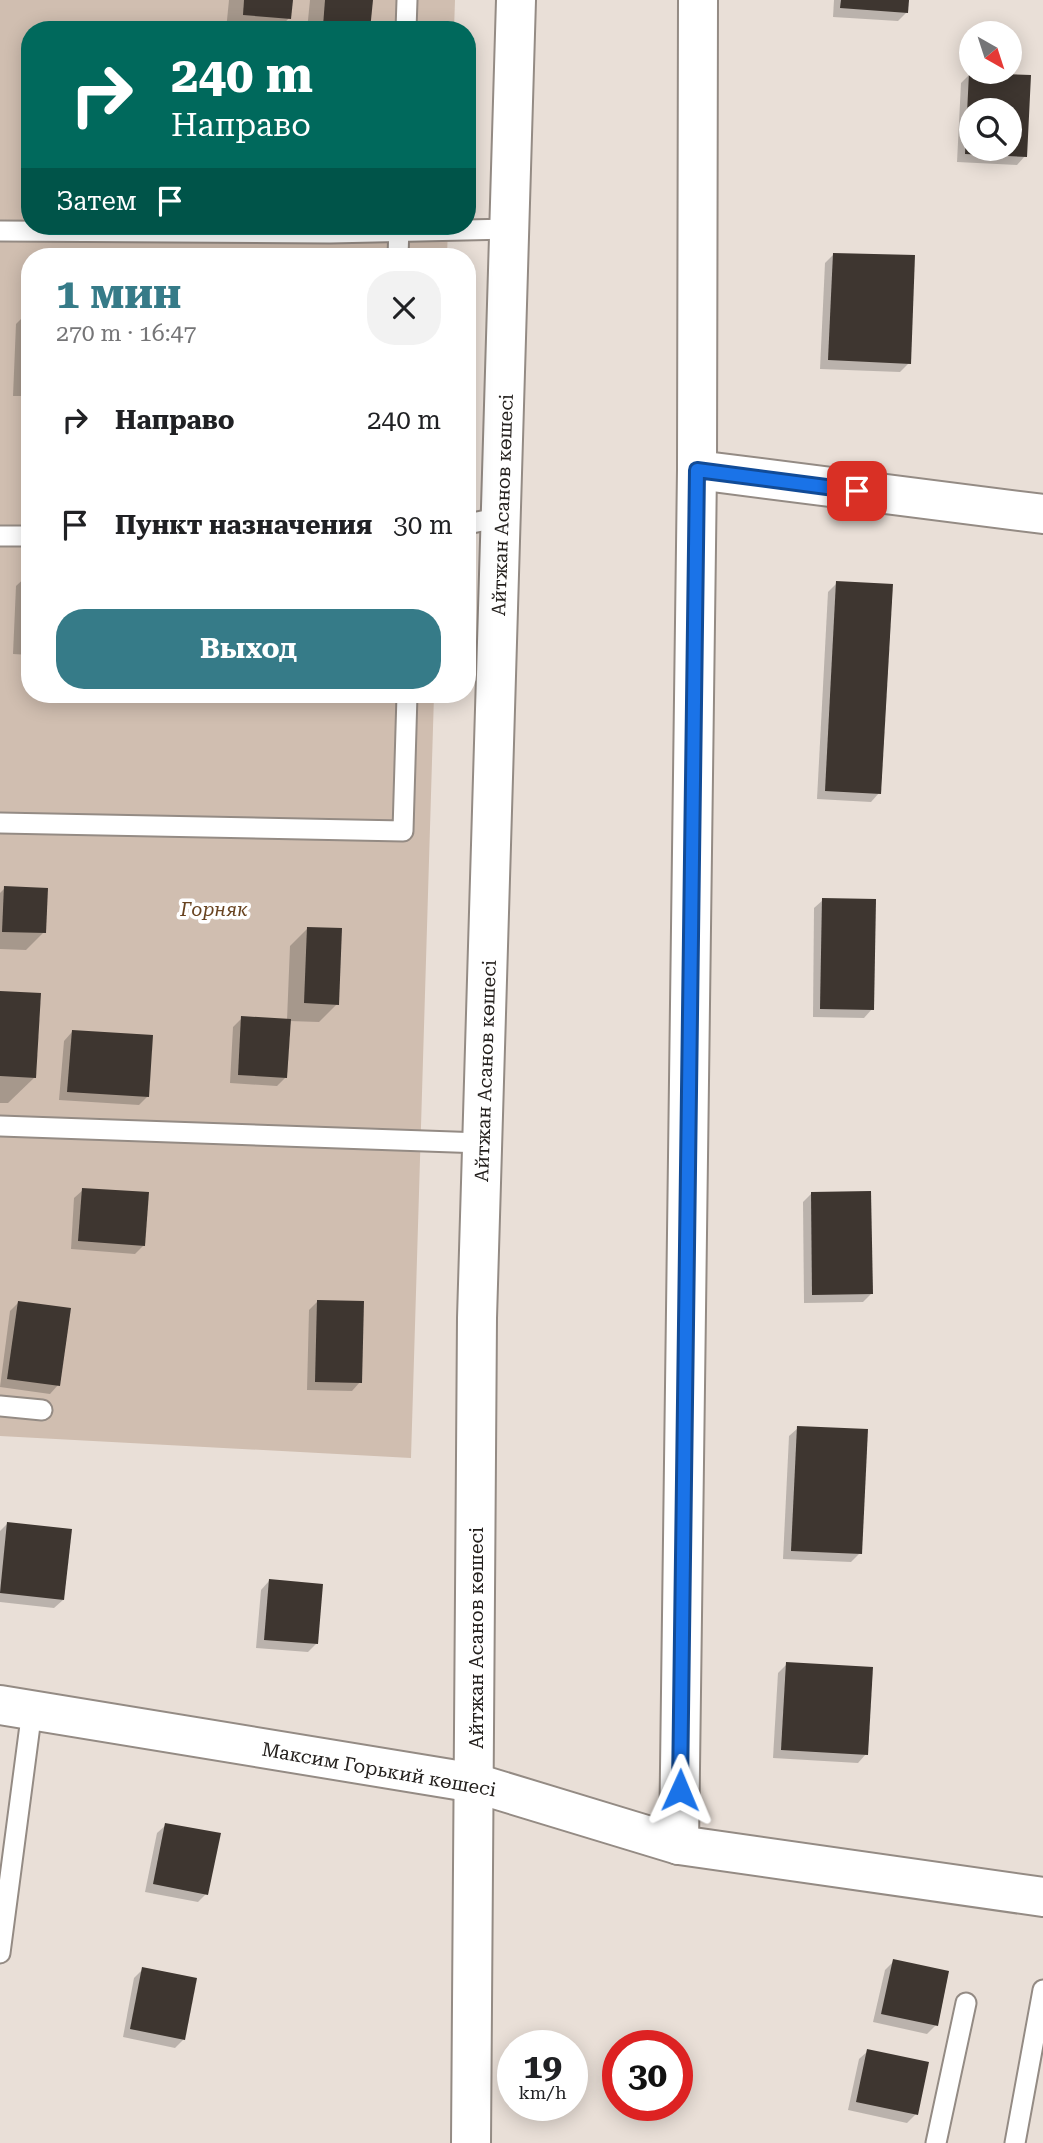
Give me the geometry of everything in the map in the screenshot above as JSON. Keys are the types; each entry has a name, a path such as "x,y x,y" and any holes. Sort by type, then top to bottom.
{"street":[{"name":"Айтжан Асанов көшесі","path":"471,2143 477,1318 482,1143 485,520 511,229 516,0"},
{"path":"679,1845 697,470 698,0"},
{"path":"697,470 1043,514"},
{"name":"Максим Горький көшесі","path":"16,1707 475,1783 679,1845 1043,1897"}],"lane":[{"path":"406,21 407,0"},
{"path":"476,229 511,229"},
{"path":"0,231 21,231"},
{"path":"0,536 21,536"},
{"path":"0,823 404,831 407,703"},
{"path":"0,1126 482,1143"},
{"path":"0,1406 42,1410"},
{"path":"0,1953 16,1707"},
{"path":"1015,2143 1043,1990"},
{"path":"936,2143 966,2003"}],"green space":[{"name":"Горняк","path":"0,0 455,0 454,21 21,21 21,235 448,235 447,248 21,248 21,703 434,703 411,1458 0,1436"}],"building":[{"path":"244,0 293,0 291,19 243,15"},
{"path":"325,0 373,0 371,21 323,21"},
{"path":"841,0 909,0 908,13 840,8"},
{"path":"1022,75 1031,75 1027,157 1022,157 1022,98 968,98 968,84 1022,84"},
{"path":"833,253 915,255 911,364 828,360"},
{"path":"836,581 893,584 881,794 825,791"},
{"path":"4,886 48,888 46,933 2,932"},
{"path":"822,898 876,899 874,1010 820,1009"},
{"path":"307,927 342,928 339,1005 304,1003"},
{"path":"0,991 41,993 36,1078 0,1076"},
{"path":"241,1016 291,1019 287,1078 238,1075"},
{"path":"72,1030 153,1035 149,1097 67,1092"},
{"path":"82,1188 149,1192 145,1246 78,1241"},
{"path":"871,1191 873,1294 812,1295 811,1192"},
{"path":"317,1300 364,1301 362,1383 315,1382"},
{"path":"18,1301 71,1308 60,1386 7,1379"},
{"path":"797,1426 868,1429 862,1554 791,1551"},
{"path":"7,1522 72,1529 64,1600 0,1593"},
{"path":"269,1579 323,1584 318,1644 264,1640"},
{"path":"786,1662 873,1667 868,1755 781,1750"},
{"path":"165,1823 221,1833 208,1895 153,1884"},
{"path":"893,1959 949,1971 938,2026 881,2014"},
{"path":"142,1967 197,1978 185,2040 130,2029"},
{"path":"867,2049 929,2062 918,2115 856,2102"}],"route":[{"path":"680,1790 697,470 857,491"}]}
